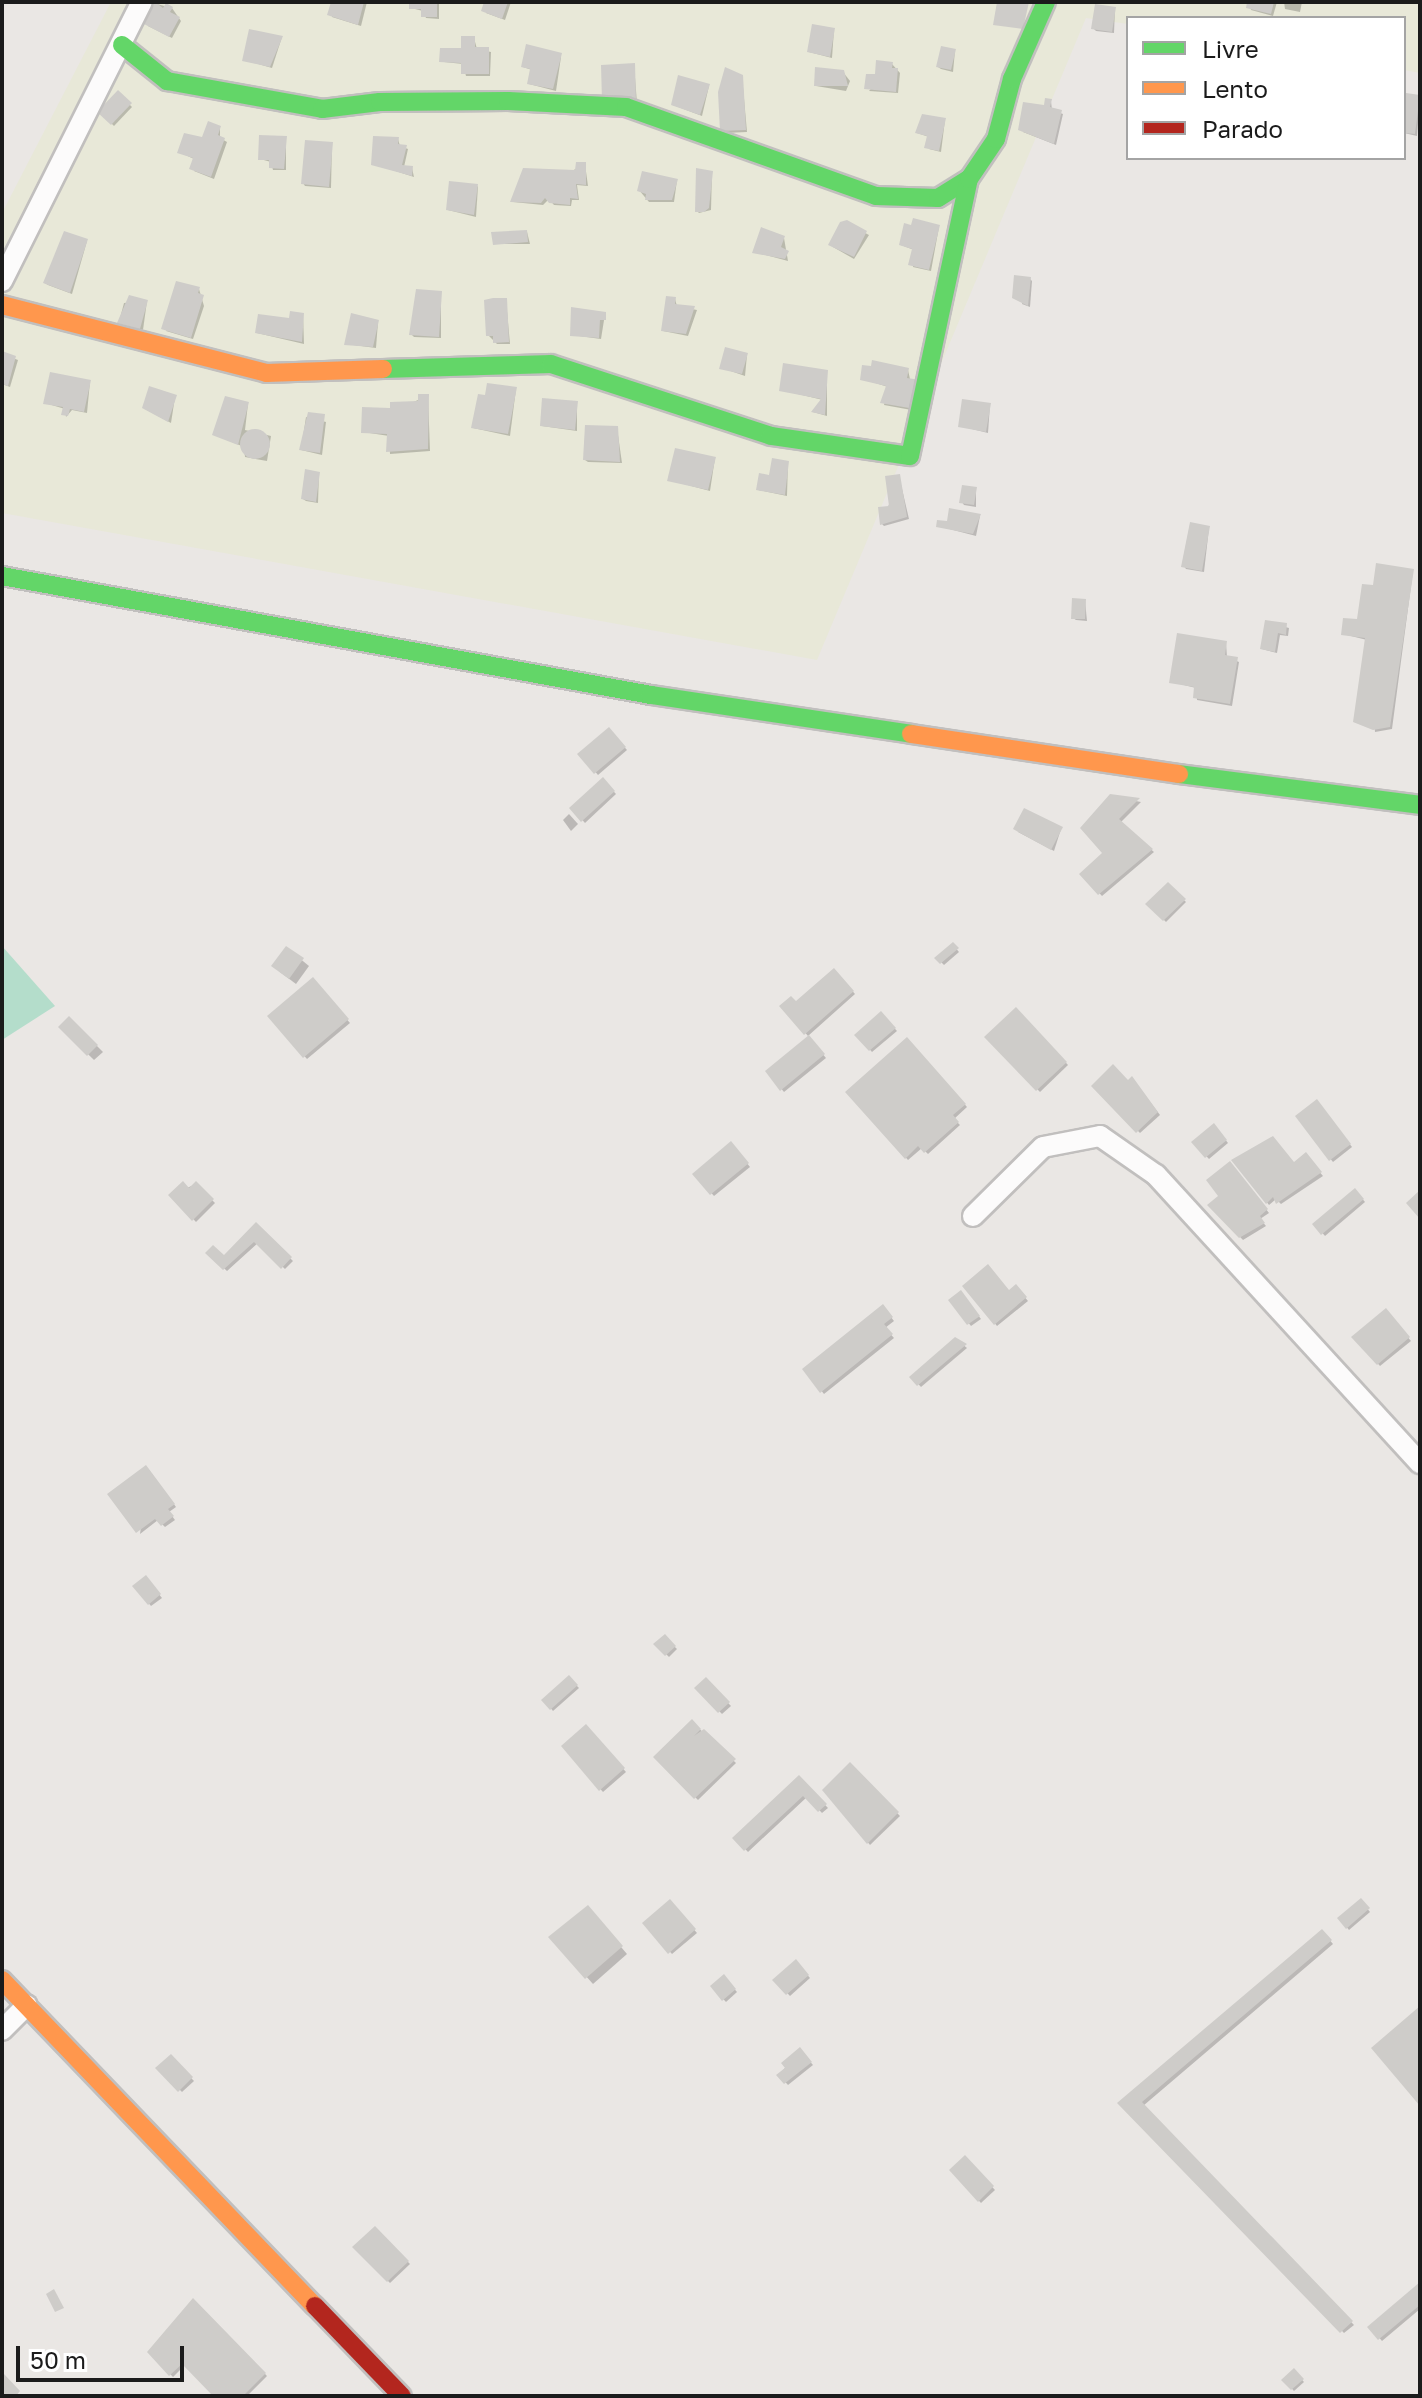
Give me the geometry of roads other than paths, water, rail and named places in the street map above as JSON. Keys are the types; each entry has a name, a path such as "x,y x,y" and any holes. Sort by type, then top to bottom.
{"street":[{"path":"2,281 142,2"},
{"path":"2,305 266,373 551,364 771,436 910,456 969,179 996,139 1012,79 1046,2"},
{"path":"122,45 167,81 322,109 380,102 492,101 626,107 876,196 938,198 969,179"},
{"path":"2,576 651,695 1238,783 1420,805"},
{"path":"973,1216 1043,1147 1100,1136 1156,1175 1420,1463"},
{"path":"2,1980 402,2396"},
{"path":"2,2030 27,2005"}]}
